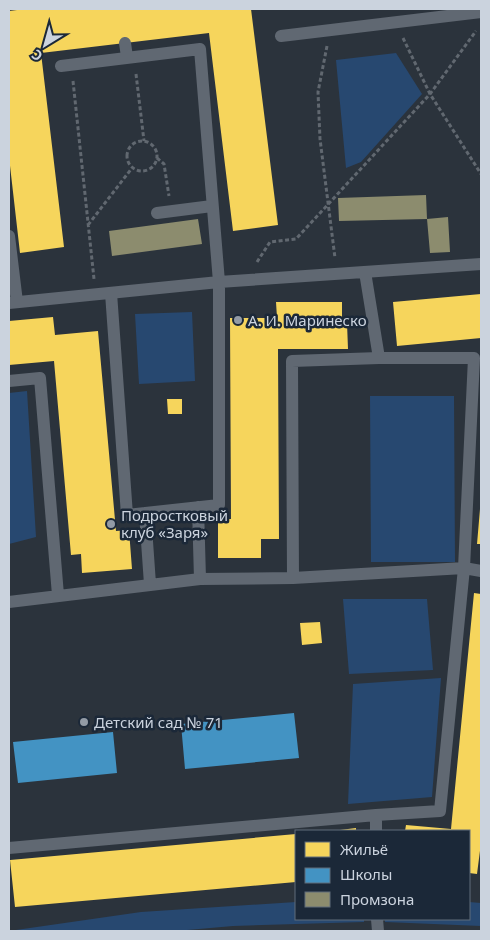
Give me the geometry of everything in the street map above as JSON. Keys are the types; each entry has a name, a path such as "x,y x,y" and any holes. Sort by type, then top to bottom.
{"lane":[{"path":"281,36 481,12"},
{"path":"125,43 131,57"},
{"path":"66,66 200,49 219,282 219,505 128,515 111,293"},
{"path":"157,213 212,206"},
{"path":"9,236 13,302 219,282 481,264"},
{"path":"366,272 379,358"},
{"path":"9,848 376,815 440,812 464,568 474,358 379,358 292,361 293,578"},
{"path":"9,381 40,378 58,595"},
{"path":"198,507 200,579"},
{"path":"145,512 150,584"},
{"path":"9,602 200,579 293,578 464,568 481,571"},
{"path":"376,815 376,830"}],"path":[{"path":"395,22 430,94 481,174"},
{"path":"253,280 256,264 270,242 296,239 430,94 481,23"},
{"path":"330,30 318,92 320,139 337,274"},
{"path":"131,57 144,141"},
{"path":"66,66 96,294"},
{"path":"144,141 151,144 156,150 157,158 154,165 148,170 140,171 132,168 126,154 130,146 136,142 144,141"},
{"path":"157,158 164,164 172,211"},
{"path":"88,226 132,168"}],"shaded area":[{"path":"396,53 422,94 361,162 346,168 336,60"},
{"path":"192,312 195,381 139,384 135,314"},
{"path":"27,391 36,537 9,544 9,393"},
{"path":"370,396 454,396 455,562 371,562"},
{"path":"343,599 427,599 433,670 349,674"},
{"path":"441,678 432,797 348,804 353,684"},
{"path":"295,902 295,920 364,920 364,922 233,926 176,931 9,931 141,912"},
{"path":"470,902 481,903 481,926 385,922 385,920 470,920"}],"building: Жильё":[{"path":"25,9 251,9 278,225 233,231 209,33 41,53 64,247 20,253 9,157 9,11"},
{"path":"481,294 481,338 397,346 393,302"},
{"path":"276,302 342,302 342,323 347,323 348,349 278,349 279,539 261,539 261,558 218,558 218,519 231,519 230,318 277,318"},
{"path":"53,317 55,335 98,331 116,531 129,530 132,569 82,573 81,554 71,555 54,361 9,365 9,321"},
{"path":"167,399 182,399 182,414 168,414"},
{"path":"480,509 481,544 477,544"},
{"path":"474,593 481,594 481,843 477,874 470,873 470,830 405,830 406,825 451,829"},
{"path":"320,622 322,643 302,645 300,623"},
{"path":"356,828 356,830 340,830"},
{"path":"295,834 295,882 15,907 10,860"}],"building: Школы":[{"path":"294,713 299,758 185,769 181,724"},
{"path":"113,732 117,773 18,783 13,742"}],"building: Промзона":[{"path":"426,195 427,219 339,221 338,198"},
{"path":"448,217 450,252 430,253 427,219"},
{"path":"198,219 202,244 112,256 109,231"}],"place":[{"name":"А. И. Маринеско","path":"238,320"},
{"name":"Подростковый клуб «Заря»","path":"111,524"},
{"name":"Детский сад № 71","path":"84,722"}]}
